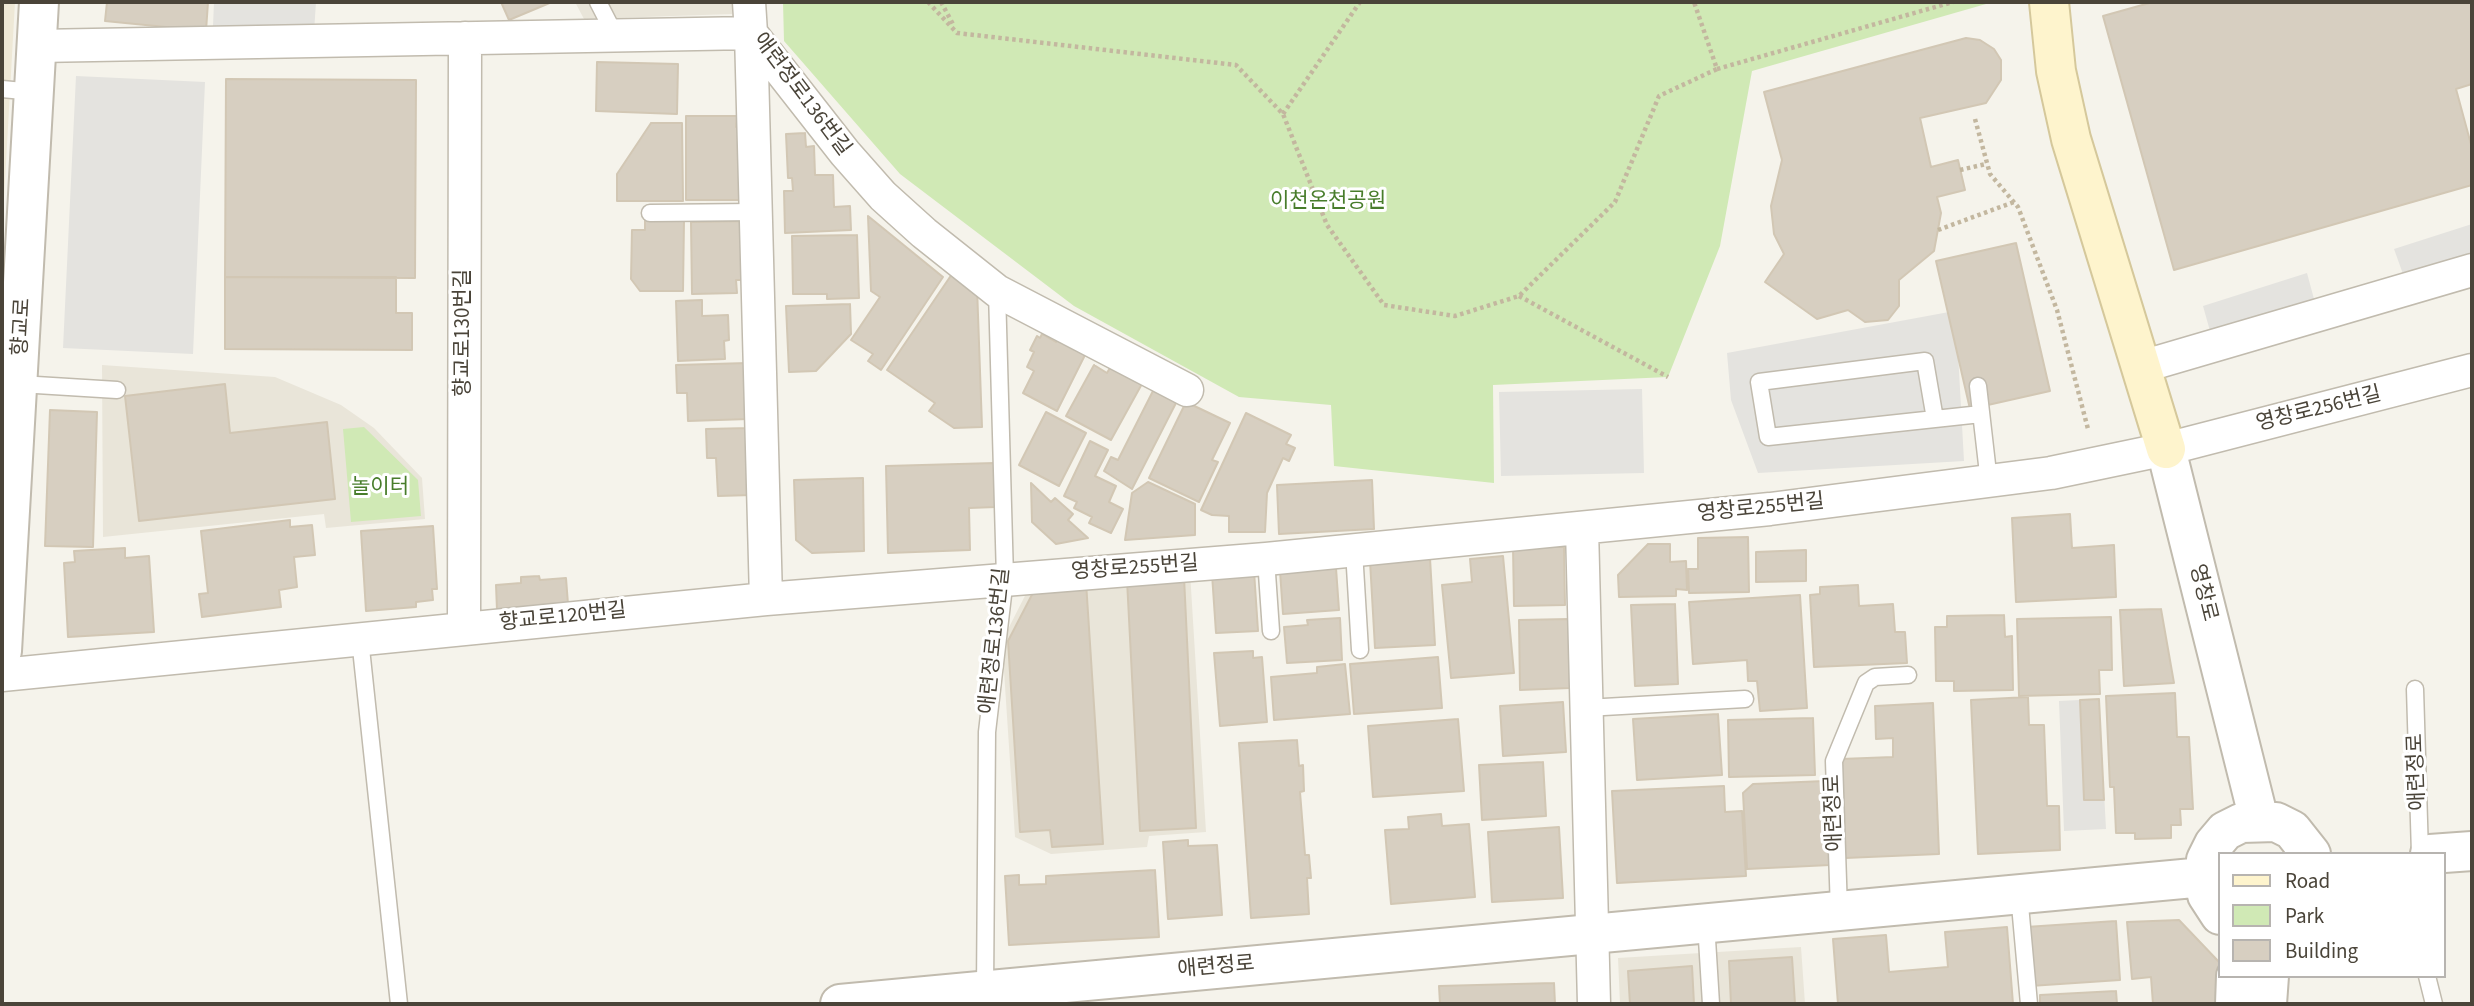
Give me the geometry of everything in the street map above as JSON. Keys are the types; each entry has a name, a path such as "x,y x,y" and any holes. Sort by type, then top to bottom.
{"main road":[{"name":"영창로","path":"2049,2 2056,71 2071,139 2166,449"}],"street":[{"name":"향교로","path":"2,651 19,384 19,91 38,46 39,2"},
{"name":"애련정로136번길","path":"749,2 751,33 845,153 883,196 997,291 1187,390"},
{"path":"38,46 751,33 766,599"},
{"name":"향교로130번길","path":"464,628 465,38"},
{"path":"2141,367 2472,270"},
{"name":"영창로256번길","path":"2166,449 2472,370"},
{"name":"영창로255번길","path":"1005,578 1266,559 1581,528 1989,482 2166,449"},
{"name":"영창로","path":"2166,449 2259,820"},
{"path":"1581,528 1594,1004"},
{"name":"향교로120번길","path":"2,674 1005,578"},
{"path":"2218,912 2207,895 2204,877 2206,860 2225,831 2241,822 2276,822 2292,830 2309,852"},
{"path":"2446,853 2472,851"},
{"name":"애련정로","path":"840,1004 984,997 1592,934 2204,877"},
{"path":"2235,1004 2236,978"},
{"path":"2267,1004 2269,978"}],"lane":[{"path":"598,2 615,35"},
{"path":"650,213 756,212"},
{"name":"애련정로136번길","path":"984,997 987,732 1005,578 997,291"},
{"path":"1935,419 1926,361 1759,382 1768,437 1935,419 1981,414"},
{"path":"19,384 117,390"},
{"path":"1978,386 1989,482"},
{"path":"1354,551 1360,650"},
{"path":"1266,559 1271,631"},
{"path":"360,639 399,1004"},
{"name":"애련정로","path":"1839,911 1834,761 1860,690 1866,683 1875,677 1908,675"},
{"name":"애련정로","path":"2415,689 2420,852"},
{"path":"1586,708 1745,699"},
{"path":"2019,894 2029,1004"},
{"path":"1706,923 1711,1004"},
{"path":"2428,978 2434,1004"}],"path":[{"path":"928,2 957,33 1236,65 1283,114 1327,225 1384,305 1455,316 1519,296 1615,202 1659,96 1717,69 1953,2"},
{"path":"942,2 957,33"},
{"path":"1283,114 1360,2"},
{"path":"1694,2 1717,69"},
{"path":"1975,120 1987,164 1999,189 2014,202 2057,310 2097,463"},
{"path":"1960,170 1987,164"},
{"path":"1938,230 2014,202"},
{"path":"1519,296 1668,377"}],"shaded area":[{"path":"2,2 15,2 2,234"},
{"path":"214,2 316,2 314,32 213,26"},
{"path":"575,2 732,2 732,14 584,19"},
{"path":"76,76 205,82 193,354 63,348"},
{"path":"2472,224 2472,252 2403,274 2394,249"},
{"path":"2307,273 2314,299 2210,331 2203,306"},
{"path":"1949,312 1958,353 1964,461 1758,473 1731,400 1727,353"},
{"path":"102,365 275,377 341,405 374,428 422,478 425,519 326,528 324,514 103,537"},
{"path":"1642,389 1644,473 1501,476 1499,392"},
{"path":"1190,572 1206,832 1149,836 1147,847 1051,854 1015,837 1002,641 1031,584"},
{"path":"2099,699 2106,829 2064,831 2059,701"},
{"path":"1801,947 1805,1004 1620,1004 1618,958"}],"green space":[{"name":"이천온천공원","path":"783,2 1993,2 1752,71 1720,246 1668,377 1493,385 1494,483 1334,466 1331,405 1239,397 1074,306 900,174 784,41"},
{"name":"놀이터","path":"364,427 418,480 421,516 351,522 343,429"}],"building":[{"path":"107,2 208,2 206,31 105,21"},
{"path":"501,2 552,2 509,20"},
{"path":"2153,2 2472,2 2472,84 2456,89 2472,148 2472,185 2174,270 2103,16"},
{"path":"1966,38 1980,40 1994,49 2001,60 2001,80 1986,103 1920,118 1931,167 1958,160 1965,190 1937,197 1941,213 1934,251 1899,280 1899,306 1888,320 1865,322 1848,310 1817,319 1765,282 1784,254 1774,234 1771,206 1782,160 1764,92"},
{"path":"597,62 678,64 677,114 596,111"},
{"path":"226,79 416,80 415,278 225,277"},
{"path":"686,116 737,116 736,127 748,127 739,162 739,200 686,200"},
{"path":"651,123 682,123 683,201 617,201 617,174"},
{"path":"805,133 806,147 814,146 815,175 833,175 834,207 850,206 851,230 785,233 784,191 793,191 792,178 788,178 786,134"},
{"path":"868,216 943,277 881,370 868,361 873,354 851,340 880,297 871,291"},
{"path":"645,220 684,220 683,291 640,291 631,279 632,230 645,230"},
{"path":"746,221 747,280 736,280 737,293 692,294 691,222"},
{"path":"857,235 859,298 827,299 827,294 793,294 792,236"},
{"path":"2016,243 2050,391 1970,409 1936,261"},
{"path":"954,271 977,287 982,427 954,428 929,411 935,403 887,370"},
{"path":"225,277 396,277 396,313 412,313 412,350 225,349"},
{"path":"702,300 702,316 728,315 729,340 724,341 725,359 678,361 676,301"},
{"path":"850,304 851,334 816,371 789,372 786,306"},
{"path":"1042,334 1056,342 1059,337 1087,351 1057,411 1023,393 1034,371 1027,367 1034,352 1030,350 1037,336 1040,338"},
{"path":"748,363 749,419 688,421 687,393 677,393 676,365"},
{"path":"1094,365 1107,373 1111,366 1143,382 1111,440 1066,416"},
{"path":"225,384 230,433 327,422 335,499 139,521 125,396"},
{"path":"1154,389 1177,401 1132,489 1104,471 1111,457 1118,460"},
{"path":"1186,402 1230,423 1212,460 1218,462 1199,502 1149,478"},
{"path":"50,410 97,412 93,547 45,546"},
{"path":"1046,412 1086,433 1059,486 1019,465"},
{"path":"1246,413 1291,435 1286,444 1295,448 1289,461 1283,458 1267,493 1265,532 1229,532 1229,516 1212,515 1201,510"},
{"path":"750,428 752,495 718,496 716,458 707,458 706,429"},
{"path":"1090,441 1108,450 1095,476 1116,486 1109,502 1123,509 1111,533 1089,523 1092,517 1074,508 1077,502 1064,496"},
{"path":"995,463 996,507 969,508 970,550 888,553 886,466"},
{"path":"863,478 864,551 812,553 796,540 794,480"},
{"path":"1372,480 1374,529 1279,534 1277,485"},
{"path":"1148,482 1195,504 1195,535 1125,540 1132,493"},
{"path":"1031,483 1051,502 1055,498 1073,514 1068,520 1088,538 1056,544 1032,522"},
{"path":"2070,514 2072,548 2114,545 2116,597 2016,602 2012,518"},
{"path":"290,520 290,527 312,525 315,555 294,557 297,587 279,590 281,607 202,617 199,594 208,593 201,531"},
{"path":"433,526 437,589 432,589 433,600 416,602 416,607 366,611 361,531"},
{"path":"1748,537 1749,592 1689,593 1688,569 1698,569 1698,538"},
{"path":"1648,544 1670,544 1670,562 1686,561 1687,590 1676,589 1676,596 1619,597 1618,575"},
{"path":"1513,547 1564,547 1565,605 1514,606"},
{"path":"125,548 125,558 149,556 154,632 68,637 64,563 75,562 74,551"},
{"path":"1806,550 1806,581 1756,582 1756,552"},
{"path":"1503,556 1514,673 1451,678 1442,585 1472,582 1470,559"},
{"path":"1430,558 1435,645 1375,648 1370,561"},
{"path":"1336,568 1339,610 1283,614 1280,571"},
{"path":"1254,571 1258,631 1216,633 1212,574"},
{"path":"539,576 540,580 566,578 568,604 497,610 496,585 521,583 521,577"},
{"path":"1184,577 1196,828 1140,831 1127,580"},
{"path":"1086,582 1103,844 1052,847 1050,830 1020,832 1008,641 1037,585"},
{"path":"1858,585 1859,606 1893,604 1895,632 1905,632 1907,663 1814,667 1810,595 1820,594 1820,587"},
{"path":"1800,595 1807,708 1760,711 1757,681 1748,681 1747,660 1693,664 1689,602"},
{"path":"1675,604 1678,684 1635,686 1631,605"},
{"path":"2161,609 2174,683 2124,686 2120,610"},
{"path":"2004,615 2005,637 2012,636 2013,690 1954,691 1954,681 1936,681 1935,627 1947,627 1947,616"},
{"path":"2111,617 2112,670 2099,670 2100,694 2019,696 2017,619"},
{"path":"1340,618 1342,660 1287,663 1284,627 1308,625 1307,620"},
{"path":"1569,619 1570,688 1520,690 1519,620"},
{"path":"1253,651 1253,658 1262,657 1267,722 1220,726 1214,653"},
{"path":"1438,657 1442,708 1354,714 1350,664"},
{"path":"1345,664 1350,714 1274,720 1271,677 1317,673 1317,667"},
{"path":"2175,693 2177,737 2189,737 2193,809 2180,809 2181,825 2171,825 2171,838 2135,839 2135,833 2116,833 2114,787 2110,787 2106,696"},
{"path":"2028,697 2029,725 2044,725 2047,806 2059,806 2060,850 1978,854 1971,700"},
{"path":"2099,699 2104,800 2084,800 2080,700"},
{"path":"1563,702 1566,752 1503,756 1500,706"},
{"path":"1933,703 1939,854 1845,858 1841,759 1893,757 1893,738 1876,739 1875,706"},
{"path":"1718,714 1722,775 1637,780 1633,719"},
{"path":"1813,718 1815,775 1729,777 1728,720"},
{"path":"1458,719 1464,791 1373,797 1368,726"},
{"path":"1297,740 1299,766 1303,765 1304,791 1300,792 1305,855 1309,855 1311,878 1307,878 1309,914 1251,918 1239,743"},
{"path":"1543,762 1546,816 1482,820 1479,765"},
{"path":"1825,781 1830,865 1747,869 1743,793 1753,784"},
{"path":"1724,786 1725,812 1742,811 1746,876 1617,883 1612,791"},
{"path":"1441,814 1442,826 1469,824 1475,897 1391,904 1385,830 1409,829 1408,817"},
{"path":"1559,827 1563,898 1492,902 1488,832"},
{"path":"1188,840 1188,846 1217,845 1222,915 1168,919 1163,842"},
{"path":"1155,870 1159,937 1009,945 1005,876 1019,875 1019,885 1046,884 1046,876"},
{"path":"2179,920 2218,961 2217,1004 2153,1004 2151,977 2132,979 2127,922"},
{"path":"2116,921 2120,980 2030,986 2026,927"},
{"path":"2007,927 2013,1004 1838,1004 1833,939 1886,935 1889,972 1948,967 1945,932"},
{"path":"1792,957 1795,1004 1731,1004 1729,961"},
{"path":"1692,966 1694,1004 1630,1004 1628,971"},
{"path":"1554,983 1555,1004 1440,1004 1439,986"},
{"path":"2116,991 2117,1004 2040,1004 2040,995"}]}
